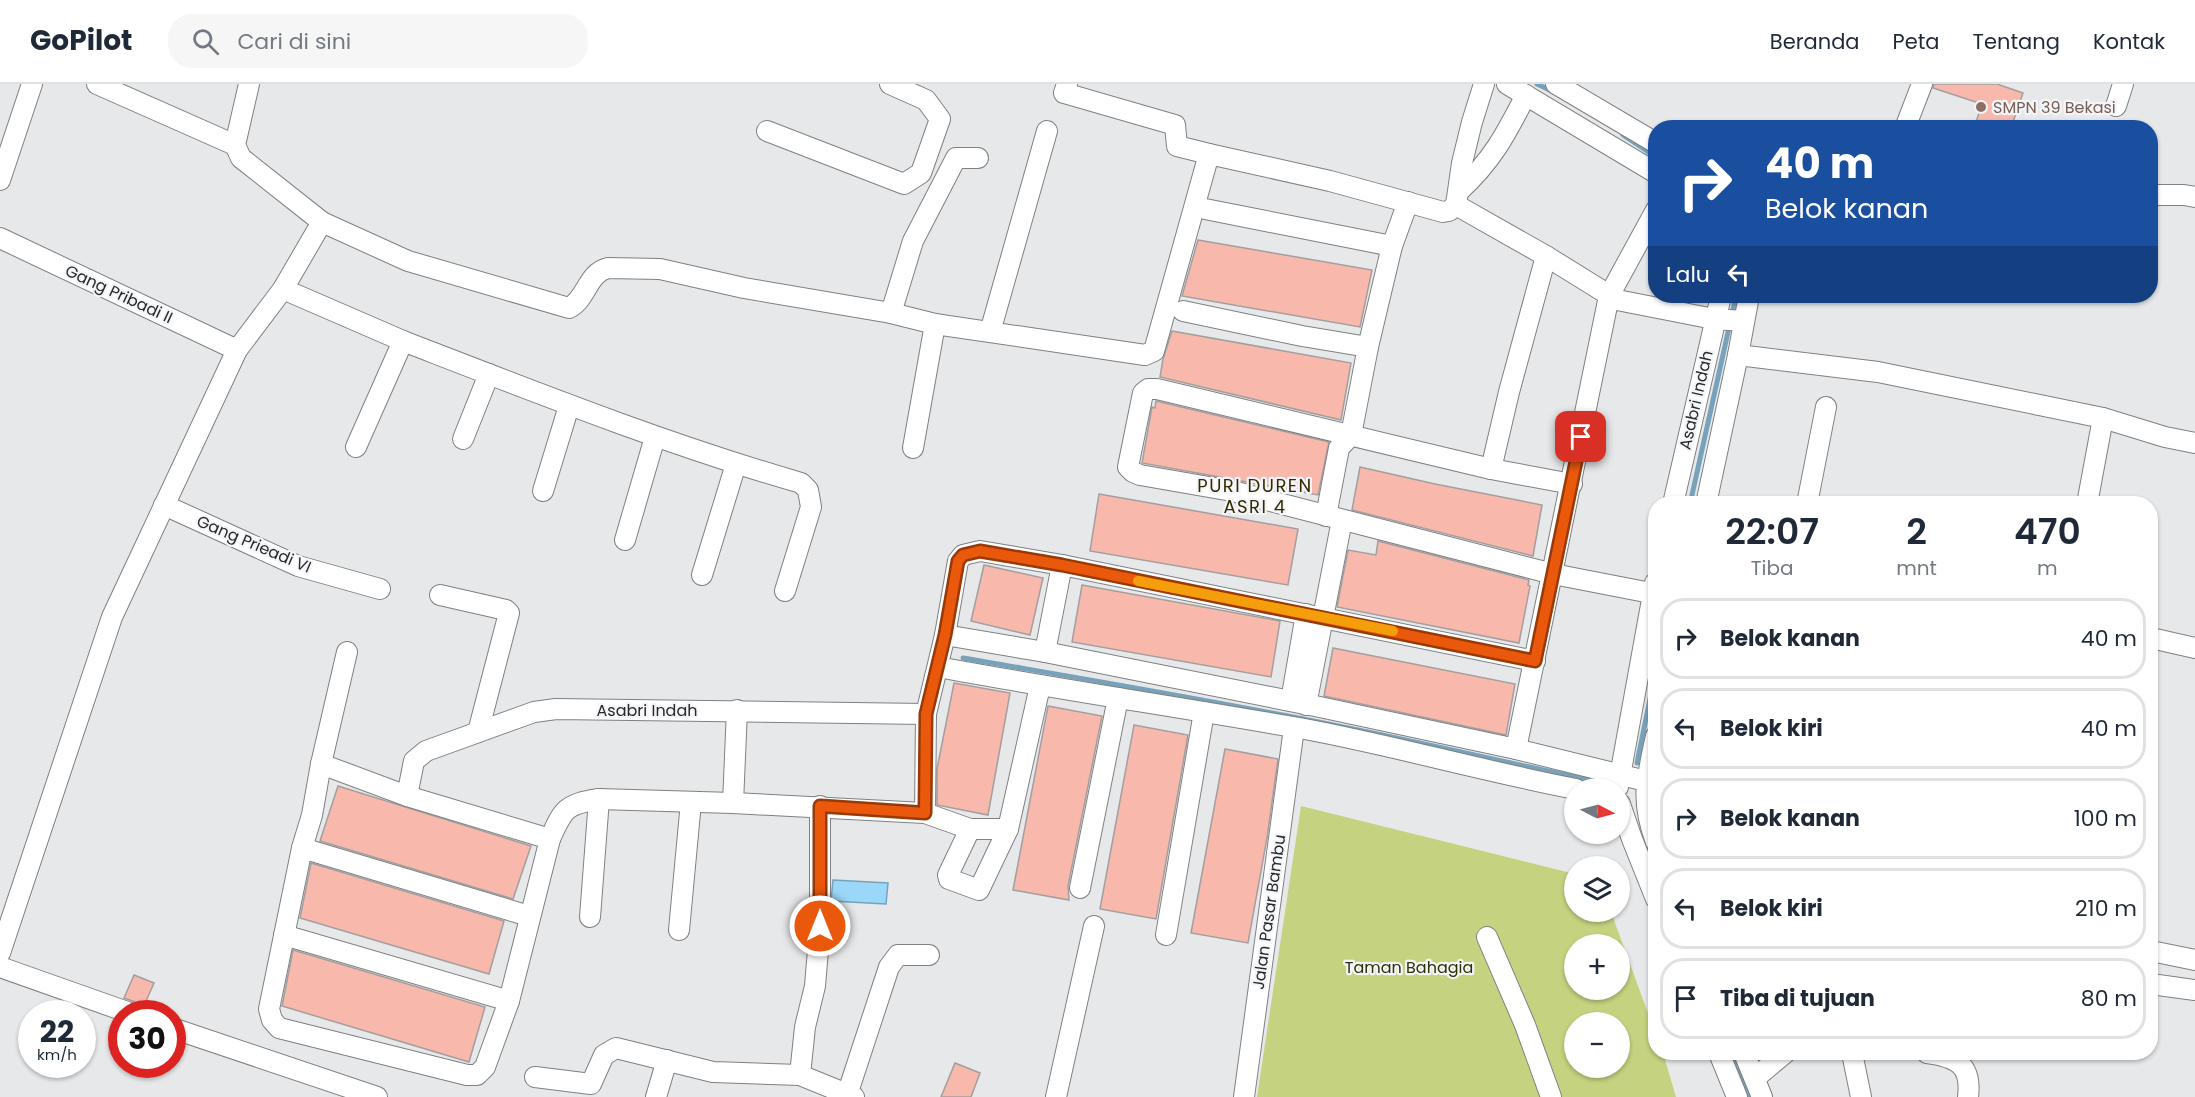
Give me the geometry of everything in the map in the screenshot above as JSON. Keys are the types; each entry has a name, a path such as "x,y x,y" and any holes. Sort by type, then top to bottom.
{"street":[{"path":"0,180 32,84"},
{"path":"96,84 235,145"},
{"path":"249,84 235,145 241,158 322,222 408,261 569,308 577,304 595,275 602,270 660,269 744,288 891,313 935,324 1145,355 1154,351 1209,154"},
{"path":"767,130 904,184 921,173 940,119 926,100 890,84"},
{"path":"1067,84 1064,93 1175,125 1177,146 1330,181 1443,212 1449,211 1501,144 1526,94"},
{"path":"1457,198 1472,122 1485,84"},
{"path":"1507,84 1648,168"},
{"path":"1908,120 1922,84"},
{"path":"2116,106 2123,84"},
{"path":"1569,87 1648,138"},
{"path":"990,332 1047,131"},
{"path":"891,313 913,241 956,158 978,158"},
{"path":"2158,195 2195,197"},
{"path":"1457,198 1617,300 1730,320"},
{"name":"Jalan Pasar Bambu","path":"1244,1097 1306,715 1315,616 1334,518 1339,448 1351,435 1368,347 1392,246 1408,202"},
{"path":"1205,208 1392,246"},
{"path":"0,953 112,617 237,350 283,289 322,222"},
{"path":"1516,749 1609,296 1648,225"},
{"name":"Gang Pribadi II","path":"0,237 237,350"},
{"path":"1491,469 1545,256"},
{"path":"283,289 403,341 569,406 736,464 801,483 808,490 811,507 785,591"},
{"name":"Asabri Indah","path":"1675,496 1730,320 1724,303"},
{"path":"1730,320 1743,303"},
{"path":"1183,311 1302,336 1368,347"},
{"path":"1708,496 1738,355 1730,320"},
{"path":"913,448 935,324"},
{"path":"356,447 403,341"},
{"path":"1738,355 1878,372 2103,418 2195,442"},
{"path":"463,439 489,374"},
{"path":"1572,484 1491,469 1157,389 1148,389 1143,393 1128,467 1133,472 1232,491 1553,574 1648,588"},
{"path":"543,491 569,406"},
{"path":"1809,496 1826,407"},
{"path":"2088,496 2103,418"},
{"path":"625,540 656,436"},
{"path":"702,575 736,464"},
{"name":"Gang Prieadi VI","path":"164,505 298,566 380,589"},
{"path":"925,813 926,714 945,635 958,561 963,555 980,551 1062,565 1535,661"},
{"path":"1045,652 1062,565"},
{"path":"440,595 506,610 509,613 478,732"},
{"path":"1620,778 1648,627"},
{"path":"945,635 1045,652 1306,715 1511,777 1564,787"},
{"path":"2158,640 2195,648"},
{"path":"347,651 321,764 312,815 302,848 269,1009 272,1020 279,1028 467,1075 477,1075 485,1067 509,1001 550,839 564,811 578,802 599,799 820,806 925,813 970,829 1008,829"},
{"path":"938,667 1204,712 1306,715 1516,749 1597,778"},
{"path":"970,829 948,875 949,879 979,890 1008,829 1040,686"},
{"path":"1080,888 1118,698"},
{"name":"Asabri Indah","path":"407,796 414,761 426,751 534,712 556,709 926,714"},
{"path":"733,803 737,710"},
{"path":"1166,935 1204,712"},
{"path":"321,764 407,796 550,839"},
{"path":"1648,772 1646,781 1648,817"},
{"path":"1630,784 1646,781"},
{"path":"1630,793 1646,802"},
{"path":"590,917 599,799"},
{"path":"679,930 691,802"},
{"path":"800,1075 806,1027 815,986 820,926 820,806"},
{"path":"1630,833 1648,879"},
{"path":"302,848 530,916"},
{"path":"1056,1097 1094,926"},
{"path":"284,935 509,1001"},
{"path":"1487,937 1525,1025 1551,1097"},
{"path":"2158,952 2195,960"},
{"path":"535,1077 591,1084 604,1056 616,1048 713,1072 800,1075 850,1096 889,968 894,959 898,955 929,955"},
{"path":"0,967 108,1005"},
{"path":"2158,985 2195,990"},
{"path":"186,1033 376,1097"},
{"path":"656,1097 667,1060"},
{"path":"1722,1060 1737,1097"},
{"path":"1747,1060 1762,1097"},
{"path":"1755,1078 1777,1060"},
{"path":"1853,1060 1861,1097"},
{"path":"1951,1060 1963,1065 1970,1080 1968,1097"}],"green space":[{"name":"Taman Bahagia","path":"1301,806 1564,871 1564,922 1615,922 1619,934 1564,934 1564,1000 1630,1000 1630,964 1648,1013 1648,1060 1665,1060 1676,1097 1257,1097"}],"water":[{"path":"833,880 888,883 886,904 831,901"}],"building":[{"path":"1934,84 1997,84 2023,93 2014,120 1977,120 1982,104 1933,88"},
{"path":"1198,240 1372,270 1360,327 1182,296"},
{"path":"1172,331 1351,363 1341,420 1160,377"},
{"path":"1156,401 1329,442 1318,495 1142,463 1152,407 1155,408"},
{"path":"1360,467 1542,505 1533,556 1352,510"},
{"path":"1099,494 1298,529 1288,585 1090,551"},
{"path":"1378,541 1529,580 1528,585 1530,586 1519,643 1337,607 1348,550 1376,555"},
{"path":"984,565 1043,578 1030,635 971,621"},
{"path":"1082,585 1280,621 1271,677 1072,642"},
{"path":"1333,648 1515,684 1506,735 1324,696"},
{"path":"954,683 1010,693 988,815 937,805 937,769"},
{"path":"1048,706 1102,716 1068,886 1069,900 1013,890"},
{"path":"1134,725 1188,735 1156,919 1100,909"},
{"path":"1225,749 1278,759 1267,838 1248,943 1191,933"},
{"path":"338,786 531,846 513,899 320,841"},
{"path":"311,863 504,921 489,974 300,918"},
{"path":"293,950 485,1007 469,1062 282,1006"},
{"path":"134,975 154,983 147,1000 124,998"},
{"path":"955,1063 980,1073 971,1097 941,1097"}],"waterway":[{"path":"1537,84 1554,92"},
{"path":"1623,135 1648,152"},
{"path":"1692,496 1734,303"},
{"path":"963,658 1296,717 1581,778"},
{"path":"1637,763 1648,709"},
{"path":"1733,1060 1749,1097"}],"slow traffic":[{"path":"1138,581 1393,631"}],"place":[{"name":"SMPN 39 Bekasi","path":"1981,107"}],"district":[{"name":"PURI DUREN ASRI 4","path":"1255,495"}],"route":[{"path":"820,926 820,806 925,813 926,714 945,635 958,561 963,555 980,551 1062,565 1535,661 1581,437"}]}
